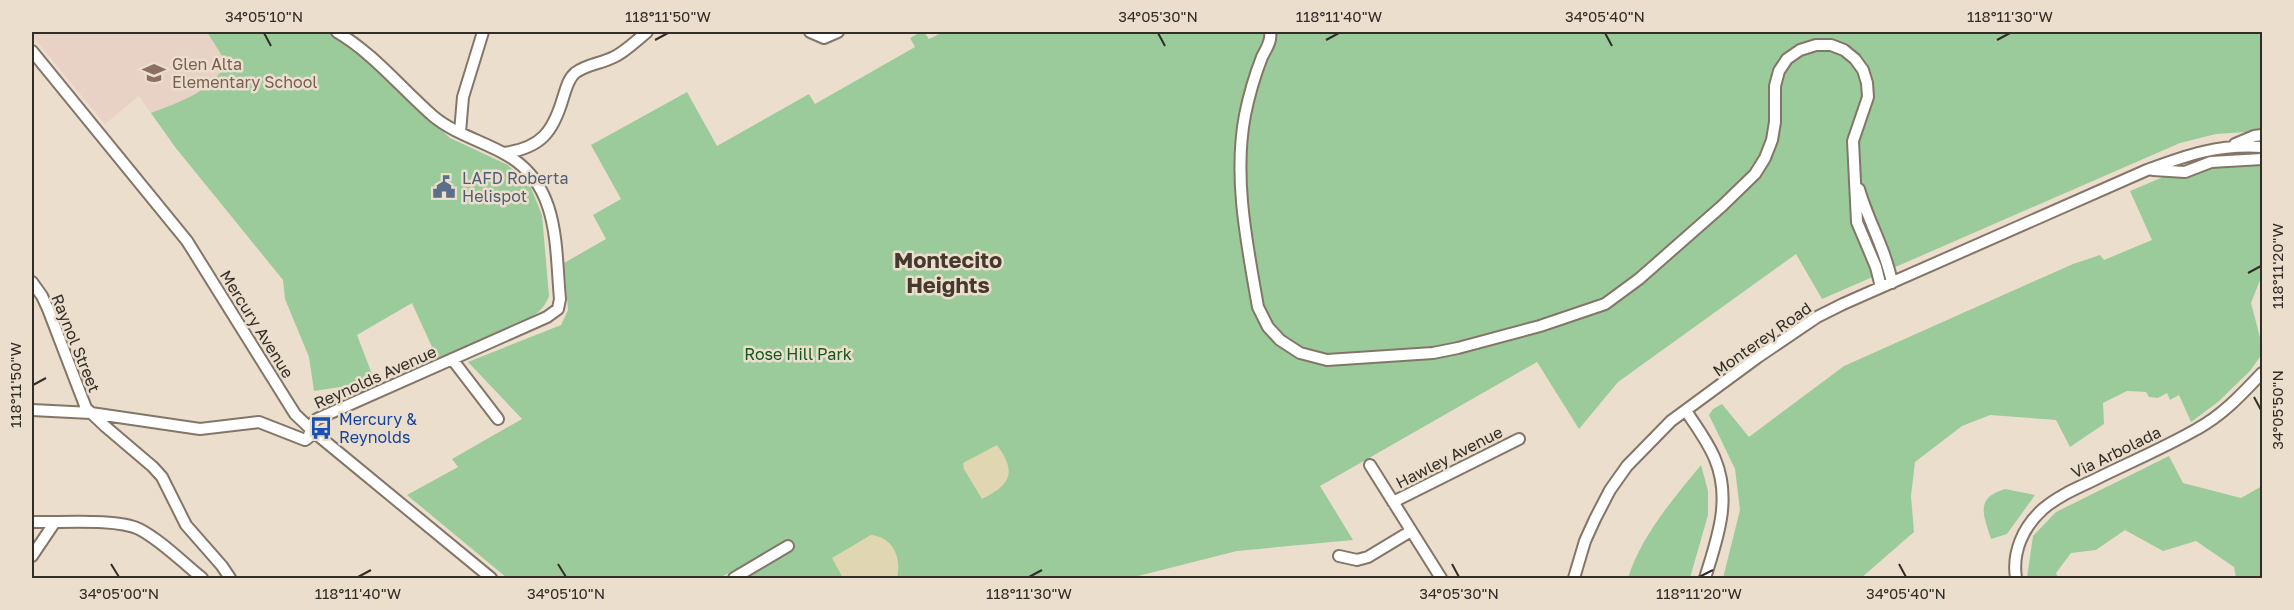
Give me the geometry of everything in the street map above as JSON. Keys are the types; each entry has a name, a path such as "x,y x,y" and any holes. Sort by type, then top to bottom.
{"street":[{"path":"337,32 367,52 434,117 504,153 525,149 548,134 568,82 574,74 592,63 614,57 646,32"},
{"path":"460,132 463,97 483,32"},
{"path":"810,32 824,38 838,32"},
{"path":"1270,32 1271,38 1262,58 1245,116 1241,159 1243,216 1258,307 1262,318 1280,340 1300,354 1327,360 1433,353 1582,314 1621,295 1755,174 1772,140 1775,122 1774,86 1779,71 1788,59 1800,50 1816,45 1831,45 1844,50 1863,70 1867,83 1868,97 1853,141 1857,222 1886,285"},
{"name":"Mercury Avenue","path":"32,51 187,241 288,403 310,429 491,579"},
{"name":"Monterey Road","path":"2228,147 2262,135"},
{"path":"1853,141 1859,186 1868,217 1888,263 1886,285"},
{"name":"Monterey Road","path":"1574,579 1585,541 1610,490 1642,449 1671,421 1817,317 2147,170 2202,150 2262,147"},
{"name":"Reynolds Avenue","path":"32,411 91,413 200,429 259,422 305,440 317,419 547,317 558,309 560,299 551,212 541,186 532,174 523,165 504,153"},
{"name":"Monterey Road","path":"2147,170 2185,172 2211,162 2262,159"},
{"path":"1857,222 1868,217"},
{"name":"Raynol Street","path":"32,282 42,296 86,408 162,477 186,525 222,566 230,579"},
{"path":"452,359 498,419"},
{"name":"Via Arbolada","path":"2016,579 2016,552 2025,530 2042,510 2074,490 2197,429 2220,415 2262,373"},
{"path":"1686,411 1716,461 1723,496 1722,519 1705,579"},
{"name":"Hawley Avenue","path":"1393,502 1519,439"},
{"path":"1370,465 1441,579"},
{"path":"32,522 113,524 137,528 202,579"},
{"path":"32,556 55,522"},
{"path":"1339,556 1357,560 1368,557 1411,531"},
{"path":"734,579 788,546"}],"shaded area":[{"name":"Glen Alta Elementary School","path":"32,32 214,32 261,55 159,125 139,96 105,124 32,36"}],"green space":[{"path":"207,32 329,32 369,64 450,138 508,165 531,188 542,215 549,296 543,307 513,327 437,358 412,303 357,335 377,387 350,400 340,387 314,391 309,357 285,299 283,280 175,147 151,113 194,95 221,72 226,62"},
{"name":"Rose Hill Park","path":"924,32 929,39 943,32 2262,32 2262,131 2216,134 2180,143 1822,299 1796,254 1618,382 1579,429 1537,362 1320,486 1353,540 1237,551 1130,578 735,578 731,572 719,578 507,578 407,495 458,467 452,459 522,419 468,362 561,325 568,310 564,263 606,239 593,215 621,199 591,145 687,92 717,146 809,94 815,104 915,47 910,38"},
{"path":"2262,163 2262,275 2251,303 2262,345 2262,354 2250,371 2218,402 2191,422 2179,395 2170,400 2167,393 2158,398 2149,397 2146,392 2127,391 2103,403 2104,424 2070,447 2056,420 1990,415 1962,426 1915,462 1911,496 1914,532 1861,578 1723,578 1740,510 1735,469 1709,415 1713,409 1722,404 1749,437 1844,366 2073,264 2100,255 2104,260 2152,240 2130,191 2168,175 2224,164"},
{"path":"2169,456 2183,483 2241,498 2262,486 2262,578 2236,578 2234,567 2196,541 2163,551 2125,530 2096,550 2071,553 2056,573 2058,578 2027,578 2033,536 2056,512"},
{"path":"1701,465 1708,491 1708,515 1690,578 1628,578 1649,533"},
{"path":"2005,489 2035,495 2007,534 1991,539 1984,515 1985,502 1995,493"}],"sand":[{"path":"997,445 1007,463 1008,477 1005,483 992,494 982,499 964,469 963,463"},
{"path":"871,535 885,540 894,550 898,563 897,578 843,578 832,558"}],"place":[{"name":"Glen Alta Elementary School","path":"154,73"},
{"name":"LAFD Roberta Helispot","path":"444,187"},
{"name":"Mercury & Reynolds","path":"321,428"}],"district":[{"name":"Montecito Heights","path":"948,272"}]}
